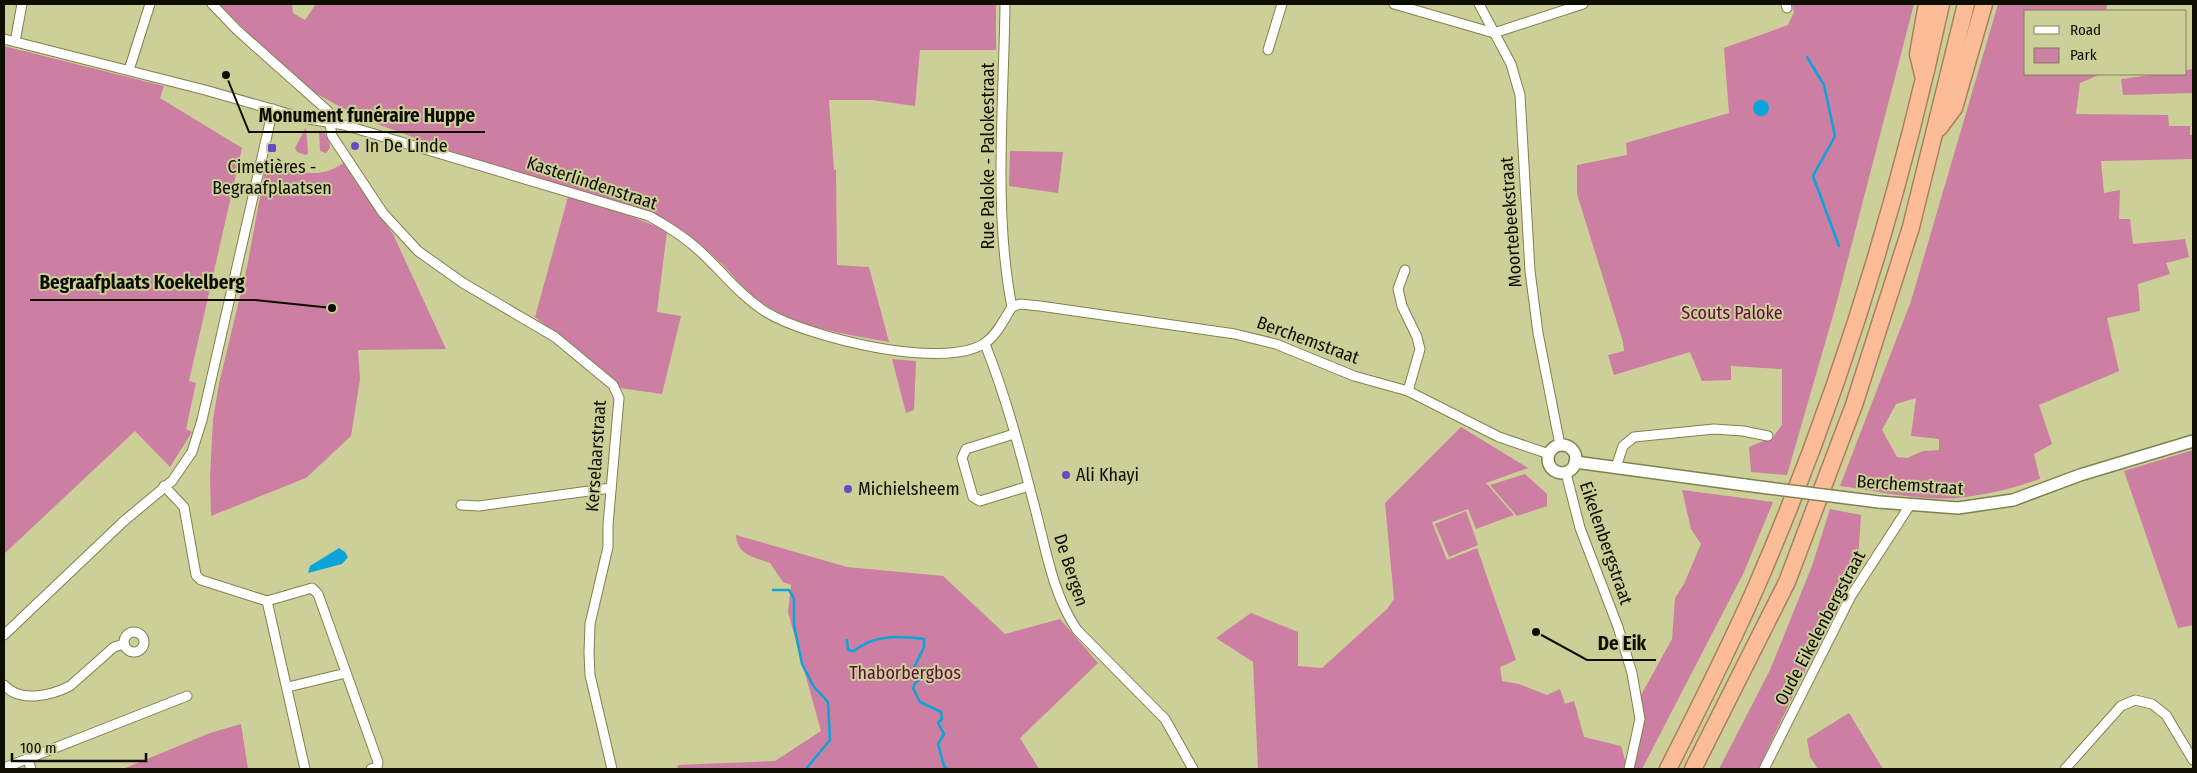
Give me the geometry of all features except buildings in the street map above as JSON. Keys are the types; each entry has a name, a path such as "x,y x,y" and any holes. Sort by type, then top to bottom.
{"highway":[{"path":"1924,79 1918,54 1927,4"},
{"path":"1668,769 1758,582 1835,384 1874,267 1924,79 1941,4"},
{"path":"1693,769 1786,582 1851,414 1895,281 1936,131 1966,4"},
{"path":"1936,131 1954,108 1984,4"}],"street":[{"path":"15,42 22,4"},
{"path":"129,70 150,4"},
{"name":"Kerselaarstraat","path":"212,4 237,30 328,111 332,136 383,213 418,251 463,282 555,337 613,385 619,398 608,547 590,624 589,653 590,675 612,769"},
{"name":"Rue Paloke - Palokestraat","path":"1005,4 1003,215 1005,259 1012,307"},
{"path":"1268,50 1282,4"},
{"path":"1394,4 1494,33 1582,4"},
{"name":"Moortebeekstraat","path":"1479,4 1511,64 1520,95 1530,271 1538,333 1560,445"},
{"name":"Kasterlindenstraat","path":"4,39 129,70 303,118 344,125 648,216 677,231 703,254 739,291 766,312 791,326 814,334 923,354 959,352 985,344"},
{"path":"4,634 164,486 185,464 199,434 273,109"},
{"path":"1405,270 1398,288 1402,306 1418,337 1420,350 1408,392"},
{"name":"Berchemstraat","path":"1012,307 1020,304 1040,306 1235,334 1276,344 1354,376 1408,392 1499,437 1549,454"},
{"path":"985,344 994,335 1012,307"},
{"name":"De Bergen","path":"985,344 1014,434 1054,580 1066,614 1077,630 1165,719 1193,769"},
{"path":"1616,467 1624,446 1634,437 1714,429 1743,431 1768,436"},
{"path":"1014,434 966,449 962,458 973,497 980,501 1029,486"},
{"name":"Berchemstraat","path":"1575,462 1879,502 1958,508 2012,500 2080,475 2193,441"},
{"path":"1560,445 1570,448 1574,454 1575,462 1570,470 1566,472 1554,471 1550,468 1549,454 1552,449 1560,445"},
{"name":"Eikelenbergstraat","path":"1566,472 1580,528 1618,627 1632,673 1640,719 1629,769"},
{"path":"164,486 184,507 196,575 201,580 267,601 312,588 318,594 378,762 377,767 371,769"},
{"path":"461,505 479,506 611,488"},
{"name":"Oude Eikelenbergstraat","path":"1764,769 1851,596 1910,505"},
{"path":"267,601 288,687 305,769"},
{"path":"4,685 10,692 26,696 62,690 114,647 124,644"},
{"path":"288,687 346,673"},
{"path":"4,768 187,696"},
{"path":"2066,769 2121,706 2136,700 2152,704 2166,716 2193,760"},
{"path":"28,760 32,769"}],"green space":[{"path":"218,4 292,4 293,13 305,20 316,4 996,4 996,50 920,50 915,106 872,100 829,100 834,170 836,170 837,265 869,267 889,342 819,328 802,323 771,308 751,294 695,240 654,214 467,157 361,118 315,93 297,79"},
{"name":"Scouts Paloke","path":"1792,4 1914,4 1836,305 1787,475 1751,472 1749,447 1773,437 1782,425 1782,369 1731,366 1731,380 1702,381 1690,352 1614,375 1608,355 1624,351 1623,342 1577,194 1577,165 1627,155 1626,143 1729,113 1724,48 1788,25 1794,12"},
{"path":"1998,4 2107,4 2106,10 2024,10 2024,75 2099,75 2080,83 2076,114 2168,115 2169,126 2190,126 2190,135 2193,135 2193,159 2101,161 2104,193 2120,190 2119,219 2130,219 2133,244 2185,239 2189,257 2166,263 2170,274 2138,284 2140,311 2107,318 2119,371 2039,405 2052,444 2034,454 2040,479 1989,493 1943,499 1914,497 1840,486 1911,301","holes":["1916,398 1911,436 1939,439 1939,450 1923,451 1907,458 1897,457 1882,430 1896,404"]},
{"path":"4,46 164,86 160,98 242,148 189,381 196,383 186,429 192,432 170,467 135,431 4,554"},
{"path":"2193,69 2193,93 2123,95 2121,79 2151,75 2187,75 2187,70"},
{"path":"306,127 308,153 306,155 297,152 295,148"},
{"path":"319,130 326,135 329,143 330,148 326,153 320,151"},
{"path":"1010,151 1063,152 1058,193 1009,186"},
{"path":"267,159 297,170 315,173 325,172 345,162 393,234 446,349 358,350 360,379 351,436 306,478 211,516 210,477 213,420 219,384 247,267"},
{"path":"568,197 628,215 667,231 657,312 681,316 662,394 620,388 535,317"},
{"path":"892,359 916,361 914,410 906,413"},
{"path":"1461,427 1528,468 1486,483 1514,515 1476,529 1468,509 1432,522 1447,560 1477,548 1516,660 1500,667 1502,681 1519,684 1547,695 1560,689 1565,704 1574,701 1584,737 1621,746 1626,769 1258,769 1253,662 1216,638 1251,613 1298,632 1298,666 1322,668 1387,609 1394,599 1385,503"},
{"path":"2193,450 2193,625 2178,628 2124,471"},
{"path":"1525,474 1547,494 1547,506 1517,516 1490,485"},
{"path":"1682,490 1773,502 1744,572 1642,769 1632,769 1640,697 1672,639 1675,598 1684,584 1701,544 1691,529"},
{"path":"1830,509 1861,515 1858,560 1758,769 1719,769 1770,670 1812,566"},
{"path":"1466,511 1478,545 1449,557 1435,524"},
{"name":"Thaborbergbos","path":"736,535 847,567 943,576 1005,634 1060,619 1098,663 1020,738 1039,769 677,769 678,765 775,761 821,731 788,612 791,585 783,582 770,563 752,557 743,551 739,547"},
{"path":"1849,713 1883,769 1818,769 1810,757 1807,739"},
{"path":"241,724 248,769 123,769 210,733"}],"water":[{"path":"1761,100 1767,102 1769,108 1767,114 1761,116 1755,114 1753,108 1755,102"},
{"path":"339,548 348,557 342,564 308,573 310,566"}],"waterway":[{"path":"1807,57 1824,85 1835,136 1813,176 1839,246"},
{"path":"773,590 789,590 794,599 794,625 802,664 814,687 828,702 830,740 806,769"},
{"path":"847,640 848,650 854,651 862,645 879,639 896,637 924,639 924,647 914,668 921,679 916,682 913,688 920,702 941,712 942,719 938,723 944,734 938,744 944,766 947,769"}],"place":[{"name":"Monument funéraire Huppe","path":"226,75"},
{"name":"In De Linde","path":"355,146"},
{"name":"Cimetières - Begraafplaatsen","path":"272,148"},
{"name":"Begraafplaats Koekelberg","path":"332,308"},
{"name":"Ali Khayi","path":"1066,475"},
{"name":"Michielsheem","path":"848,489"},
{"name":"De Eik","path":"1536,632"}]}
